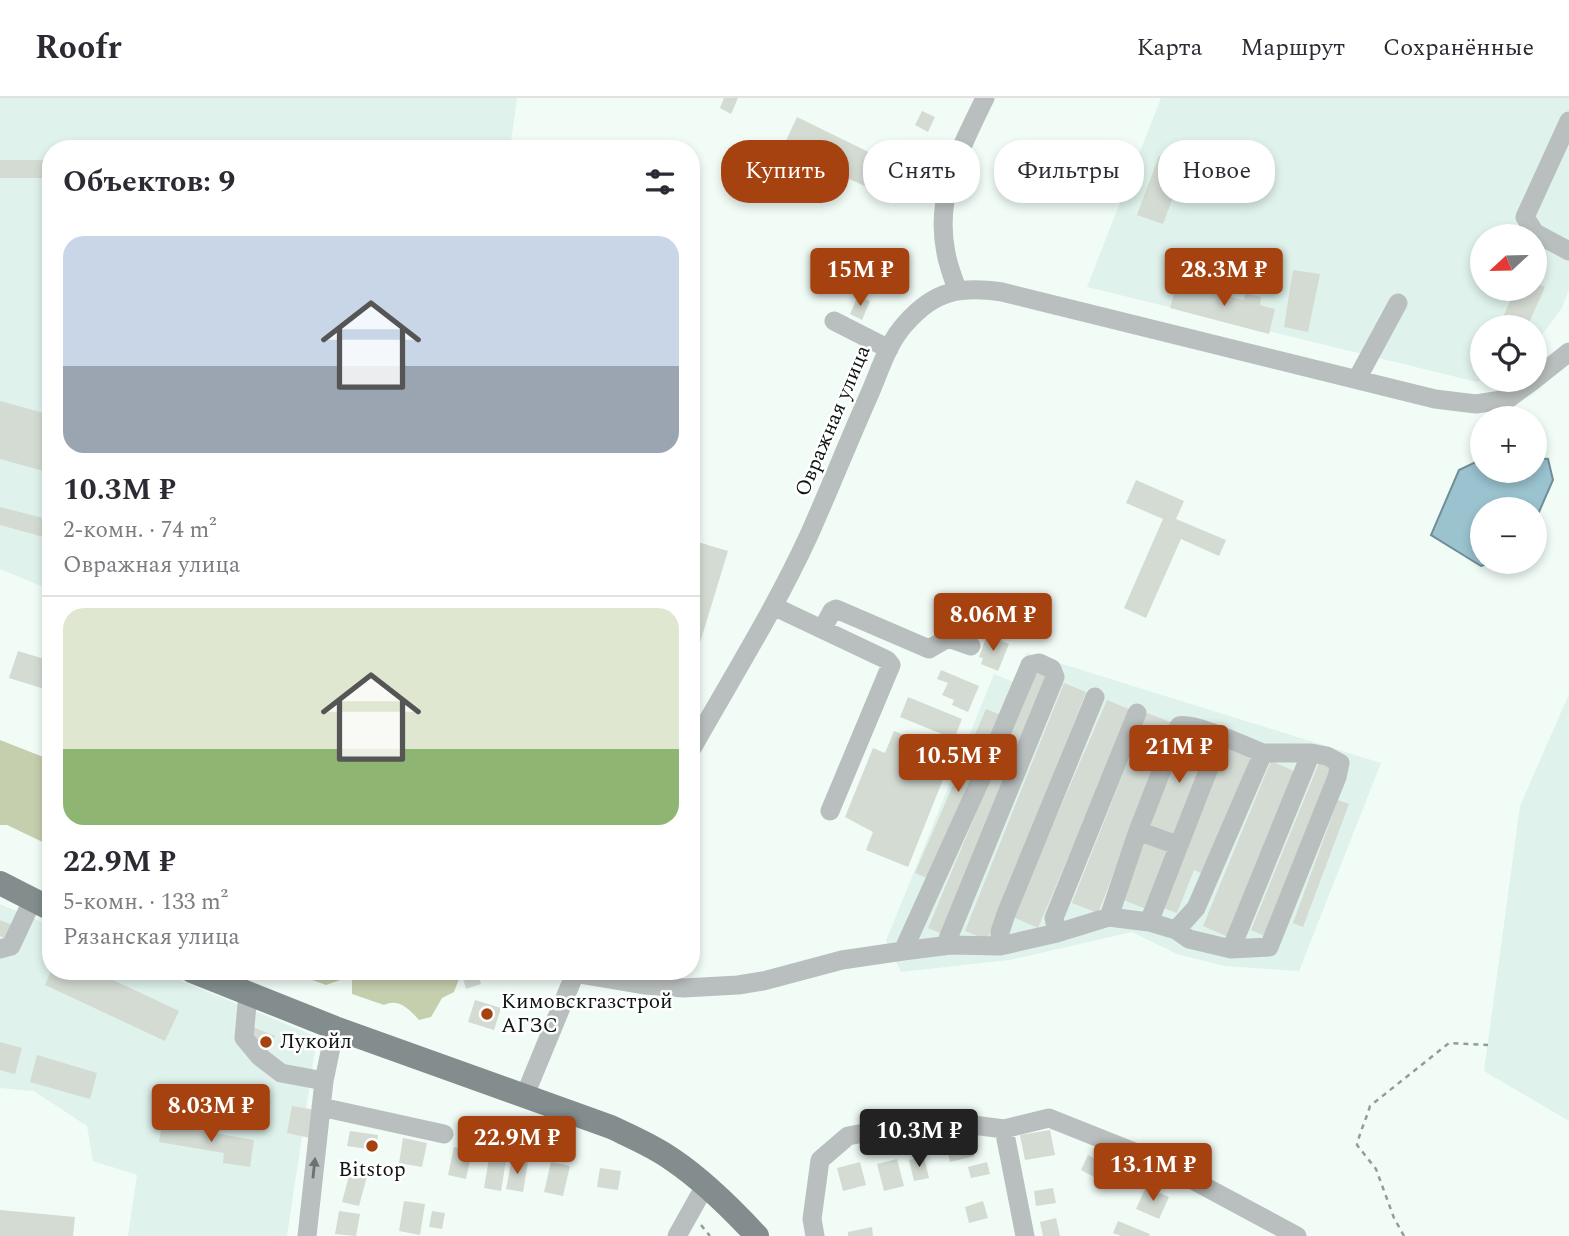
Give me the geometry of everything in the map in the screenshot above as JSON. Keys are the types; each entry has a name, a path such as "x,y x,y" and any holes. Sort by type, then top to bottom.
{"main road":[{"path":"0,883 41,905"},
{"path":"215,980 335,1028 611,1127 673,1160 705,1186 757,1236"}],"street":[{"path":"985,98 951,170 943,212 945,252 957,289 978,289 1015,295 1435,399 1476,404 1508,399 1517,392"},
{"path":"1569,121 1525,217 1535,233 1569,251"},
{"name":"Овражная улица","path":"700,734 773,606 808,537 889,349 908,320 931,301 957,289"},
{"path":"1357,379 1398,303"},
{"path":"834,321 889,349"},
{"path":"1547,369 1569,352"},
{"path":"773,606 823,628 887,660 891,665 830,811"},
{"path":"823,628 832,611 836,609 929,649 948,638 971,646"},
{"path":"903,951 1028,669 1031,663 1039,663 1052,669 1055,677 945,946"},
{"path":"999,946 1006,914 1095,697"},
{"path":"1057,933 1054,918 1137,713"},
{"path":"618,980 684,988 738,985 781,977 842,960 945,946 999,946 1057,933 1109,917 1149,922 1176,930 1189,939 1231,949 1269,947 1337,777 1340,763 1327,756 1311,753 1263,753 1185,724 1179,726 1138,831 1109,917"},
{"path":"1149,922 1221,737"},
{"path":"1176,930 1196,908 1263,753"},
{"path":"1231,949 1311,753"},
{"path":"1138,831 1177,845"},
{"path":"0,950 11,946 41,905"},
{"path":"526,1095 573,980"},
{"path":"248,993 244,1038 281,1073 324,1081"},
{"path":"307,1236 324,1081 335,1028"},
{"path":"321,1107 444,1133"},
{"path":"815,1236 812,1219 820,1160 848,1136 934,1119 1004,1129 1049,1118 1157,1161 1297,1236"},
{"path":"1004,1129 1026,1236"},
{"path":"677,1236 705,1186"}],"path":[{"path":"1404,1236 1394,1218 1376,1170 1357,1145 1370,1106 1450,1043 1488,1045"}],"shaded area":[{"path":"0,98 517,98 511,140 42,140 42,586 0,569"},
{"path":"1161,98 1569,98 1569,289 1562,308 1547,328 1547,315 1470,315 1470,380 1087,287 1120,203 1144,203 1144,141"},
{"path":"1027,653 1381,763 1299,971 1225,966 1177,954 1132,932 1009,960 901,972 886,941 994,674 1013,682"},
{"path":"1569,694 1569,1121 1484,1071 1520,806"},
{"path":"0,904 42,922 42,980 180,980 317,1037 287,1236 128,1236 137,1175 93,1161 87,1126 34,1091 0,1088"}],"green space":[{"path":"0,740 42,756 42,842 7,825 0,825"},
{"path":"312,980 340,980 326,985"},
{"path":"352,980 459,980 454,992 442,998 431,1017 419,1020 399,1004 384,1005 352,994"}],"water":[{"path":"1548,459 1553,480 1546,497 1470,497 1470,559 1431,535 1459,470 1470,465 1470,483 1547,483"}],"building":[{"path":"724,98 738,98 731,114 720,108"},
{"path":"922,111 935,117 928,132 915,125"},
{"path":"797,117 844,140 786,140"},
{"path":"849,142 863,149 863,185 849,179"},
{"path":"1158,159 1158,203 1171,203 1163,224 1137,215 1141,203 1144,203"},
{"path":"0,160 42,160 42,178 0,178"},
{"path":"862,258 884,267 879,280 857,271"},
{"path":"1293,270 1320,274 1308,332 1284,327"},
{"path":"1177,283 1244,300 1245,293 1261,297 1260,305 1275,309 1269,334 1170,308"},
{"path":"858,296 870,301 862,320 850,314"},
{"path":"1510,301 1539,301 1532,315 1504,315"},
{"path":"0,401 42,413 42,471 0,459"},
{"path":"1136,480 1184,501 1176,519 1226,540 1219,556 1181,539 1146,618 1124,608 1163,519 1126,503"},
{"path":"0,507 42,518 42,537 0,525"},
{"path":"700,543 728,551 700,643"},
{"path":"987,635 1009,644 998,671 981,664 983,658 979,657"},
{"path":"18,651 42,658 42,688 9,678"},
{"path":"1037,668 1049,674 942,934 928,928"},
{"path":"941,670 979,686 968,712 952,705 954,700 942,695 948,683 937,679"},
{"path":"1064,683 1086,692 987,940 965,931"},
{"path":"908,697 962,719 954,739 900,717"},
{"path":"1107,700 1131,710 1038,928 1013,917"},
{"path":"986,709 1001,715 930,879 915,873"},
{"path":"1147,713 1173,723 1098,913 1072,903"},
{"path":"894,731 947,752 938,775 944,777 908,867 866,850 873,832 845,817 873,748 885,753"},
{"path":"1187,732 1209,740 1172,837 1149,828"},
{"path":"1227,747 1251,756 1204,874 1194,870 1177,913 1163,908"},
{"path":"1271,761 1294,771 1226,936 1203,926"},
{"path":"1319,763 1333,769 1265,936 1251,930"},
{"path":"1338,800 1349,804 1303,927 1293,923"},
{"path":"1145,840 1167,849 1144,908 1123,900"},
{"path":"0,920 15,926 9,940 0,936"},
{"path":"47,980 113,980 179,1011 165,1041 45,985"},
{"path":"463,980 480,980 481,984 466,989"},
{"path":"475,1000 501,1008 494,1030 468,1022"},
{"path":"243,1023 275,1036 268,1052 237,1039"},
{"path":"0,1042 22,1048 15,1074 0,1070"},
{"path":"37,1055 97,1073 90,1099 30,1082"},
{"path":"250,1093 271,1101 266,1113 245,1104"},
{"path":"292,1106 315,1110 310,1138 287,1133"},
{"path":"162,1124 254,1140 250,1167 223,1163 224,1153 159,1142"},
{"path":"1050,1130 1055,1155 1025,1160 1020,1135"},
{"path":"350,1131 378,1135 376,1150 347,1146"},
{"path":"403,1138 427,1143 422,1167 399,1163"},
{"path":"971,1143 974,1156 950,1162 947,1149"},
{"path":"491,1146 508,1149 501,1191 484,1188"},
{"path":"454,1147 472,1151 466,1179 448,1175"},
{"path":"1088,1155 1115,1169 1107,1184 1081,1170"},
{"path":"924,1157 929,1178 914,1181 909,1160"},
{"path":"512,1159 528,1162 523,1192 506,1189"},
{"path":"897,1159 904,1186 884,1191 877,1164"},
{"path":"551,1162 570,1166 563,1196 544,1192"},
{"path":"860,1162 866,1185 843,1191 837,1168"},
{"path":"987,1162 990,1174 971,1178 968,1167"},
{"path":"600,1168 621,1171 618,1190 597,1187"},
{"path":"350,1172 367,1176 359,1206 342,1202"},
{"path":"1146,1187 1169,1197 1159,1219 1136,1209"},
{"path":"1053,1188 1056,1203 1036,1206 1034,1191"},
{"path":"404,1201 425,1204 420,1235 399,1231"},
{"path":"983,1201 988,1218 969,1223 965,1207"},
{"path":"0,1210 75,1217 73,1236 0,1236"},
{"path":"339,1211 360,1214 356,1236 335,1234"},
{"path":"432,1211 445,1213 442,1229 429,1227"},
{"path":"1056,1218 1060,1236 1043,1236 1040,1222"},
{"path":"1118,1221 1150,1234 1121,1236 1113,1233"},
{"path":"872,1227 873,1236 848,1236 848,1232"}],"place":[{"name":"Кимовскгазстрой АГЗС","path":"487,1014"},
{"name":"Лукойл","path":"266,1042"},
{"name":"Bitstop","path":"372,1146"}]}
